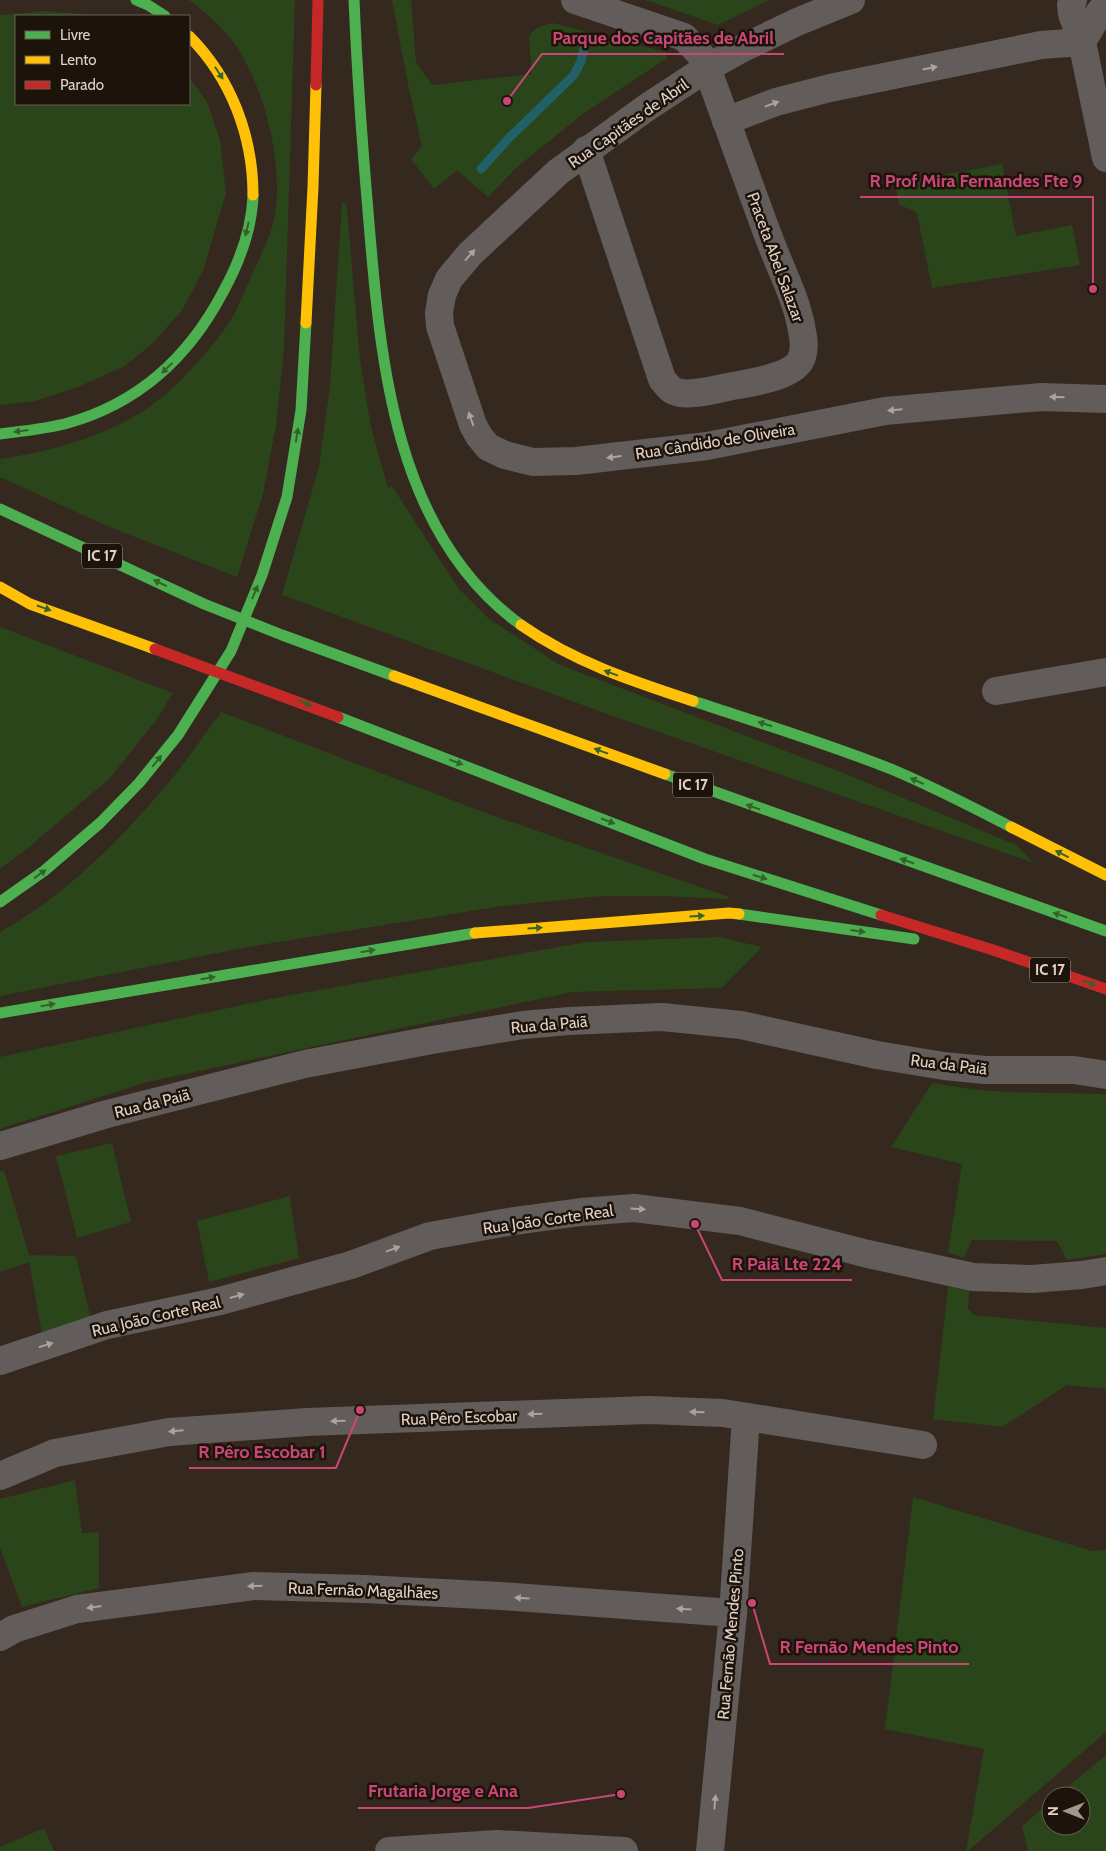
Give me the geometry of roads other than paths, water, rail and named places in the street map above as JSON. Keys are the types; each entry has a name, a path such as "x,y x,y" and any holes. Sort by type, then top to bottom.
{"highway":[{"path":"136,0 163,15"},
{"path":"0,902 44,871 100,823 140,782 173,742 231,651 262,575 287,497 301,410 313,187 318,0"},
{"path":"354,0 357,79 374,283 386,381 403,447 417,487 436,527 455,560 475,583 514,620 562,651 599,668 652,688 795,733 873,762 962,802 1106,875"},
{"path":"0,434 69,423 118,403 153,382 182,354 208,318 233,274 252,211 253,177 245,136 234,97 201,47 190,37"},
{"name":"IC 17","path":"0,508 204,604 282,635 732,799 1106,931"},
{"name":"IC 17","path":"0,587 30,604 259,686 705,859 993,950 1106,989"},
{"path":"0,1014 486,931 729,913 993,950"}],"street":[{"name":"Praceta Abel Salazar","path":"575,0 684,37 700,54 707,68 793,298 802,330 803,344 802,358 795,368 781,375 713,390 684,393 674,391 662,379 586,150"},
{"name":"Rua Capitães de Abril","path":"442,294 450,279 470,254 526,200 586,150 707,68 789,26 851,0"},
{"path":"1073,0 1071,5 1074,22 1082,42 1106,158"},
{"path":"1082,42 1099,12 1106,4"},
{"path":"726,121 776,102 830,88 1041,45 1082,42"},
{"name":"Rua Cândido de Oliveira","path":"442,294 440,326 470,418 479,436 488,447 504,455 534,462 576,461 707,446 886,411 1041,397 1106,399"},
{"path":"996,691 1106,672"},
{"name":"Rua da Paiã","path":"0,1146 107,1114 305,1064 441,1038 523,1025 569,1021 672,1018 741,1025 877,1055 944,1066 986,1070 1074,1070 1106,1074"},
{"name":"Rua João Corte Real","path":"0,1361 107,1325 220,1301 351,1264 430,1236 508,1222 581,1212 634,1208 740,1221 868,1254 973,1277 1032,1279 1106,1271"},
{"name":"Rua Pêro Escobar","path":"0,1476 55,1453 169,1432 306,1422 648,1410 723,1414 923,1445"},
{"name":"Rua Fernão Mendes Pinto","path":"710,1851 733,1613 746,1417"},
{"name":"Rua Fernão Magalhães","path":"0,1637 14,1629 77,1609 254,1586 481,1595 733,1613"},
{"path":"389,1851 497,1844 624,1851"}],"waterway":[{"path":"481,169 509,138 574,75 581,61 585,44"}],"place":[{"name":"Parque dos Capitães de Abril","path":"507,101"},
{"name":"R Prof Mira Fernandes Fte 9","path":"1093,289"},
{"name":"R Paiã Lte 224","path":"695,1224"},
{"name":"R Pêro Escobar 1","path":"360,1410"},
{"name":"R Fernão Mendes Pinto","path":"752,1603"},
{"name":"Frutaria Jorge e Ana","path":"621,1794"}]}
